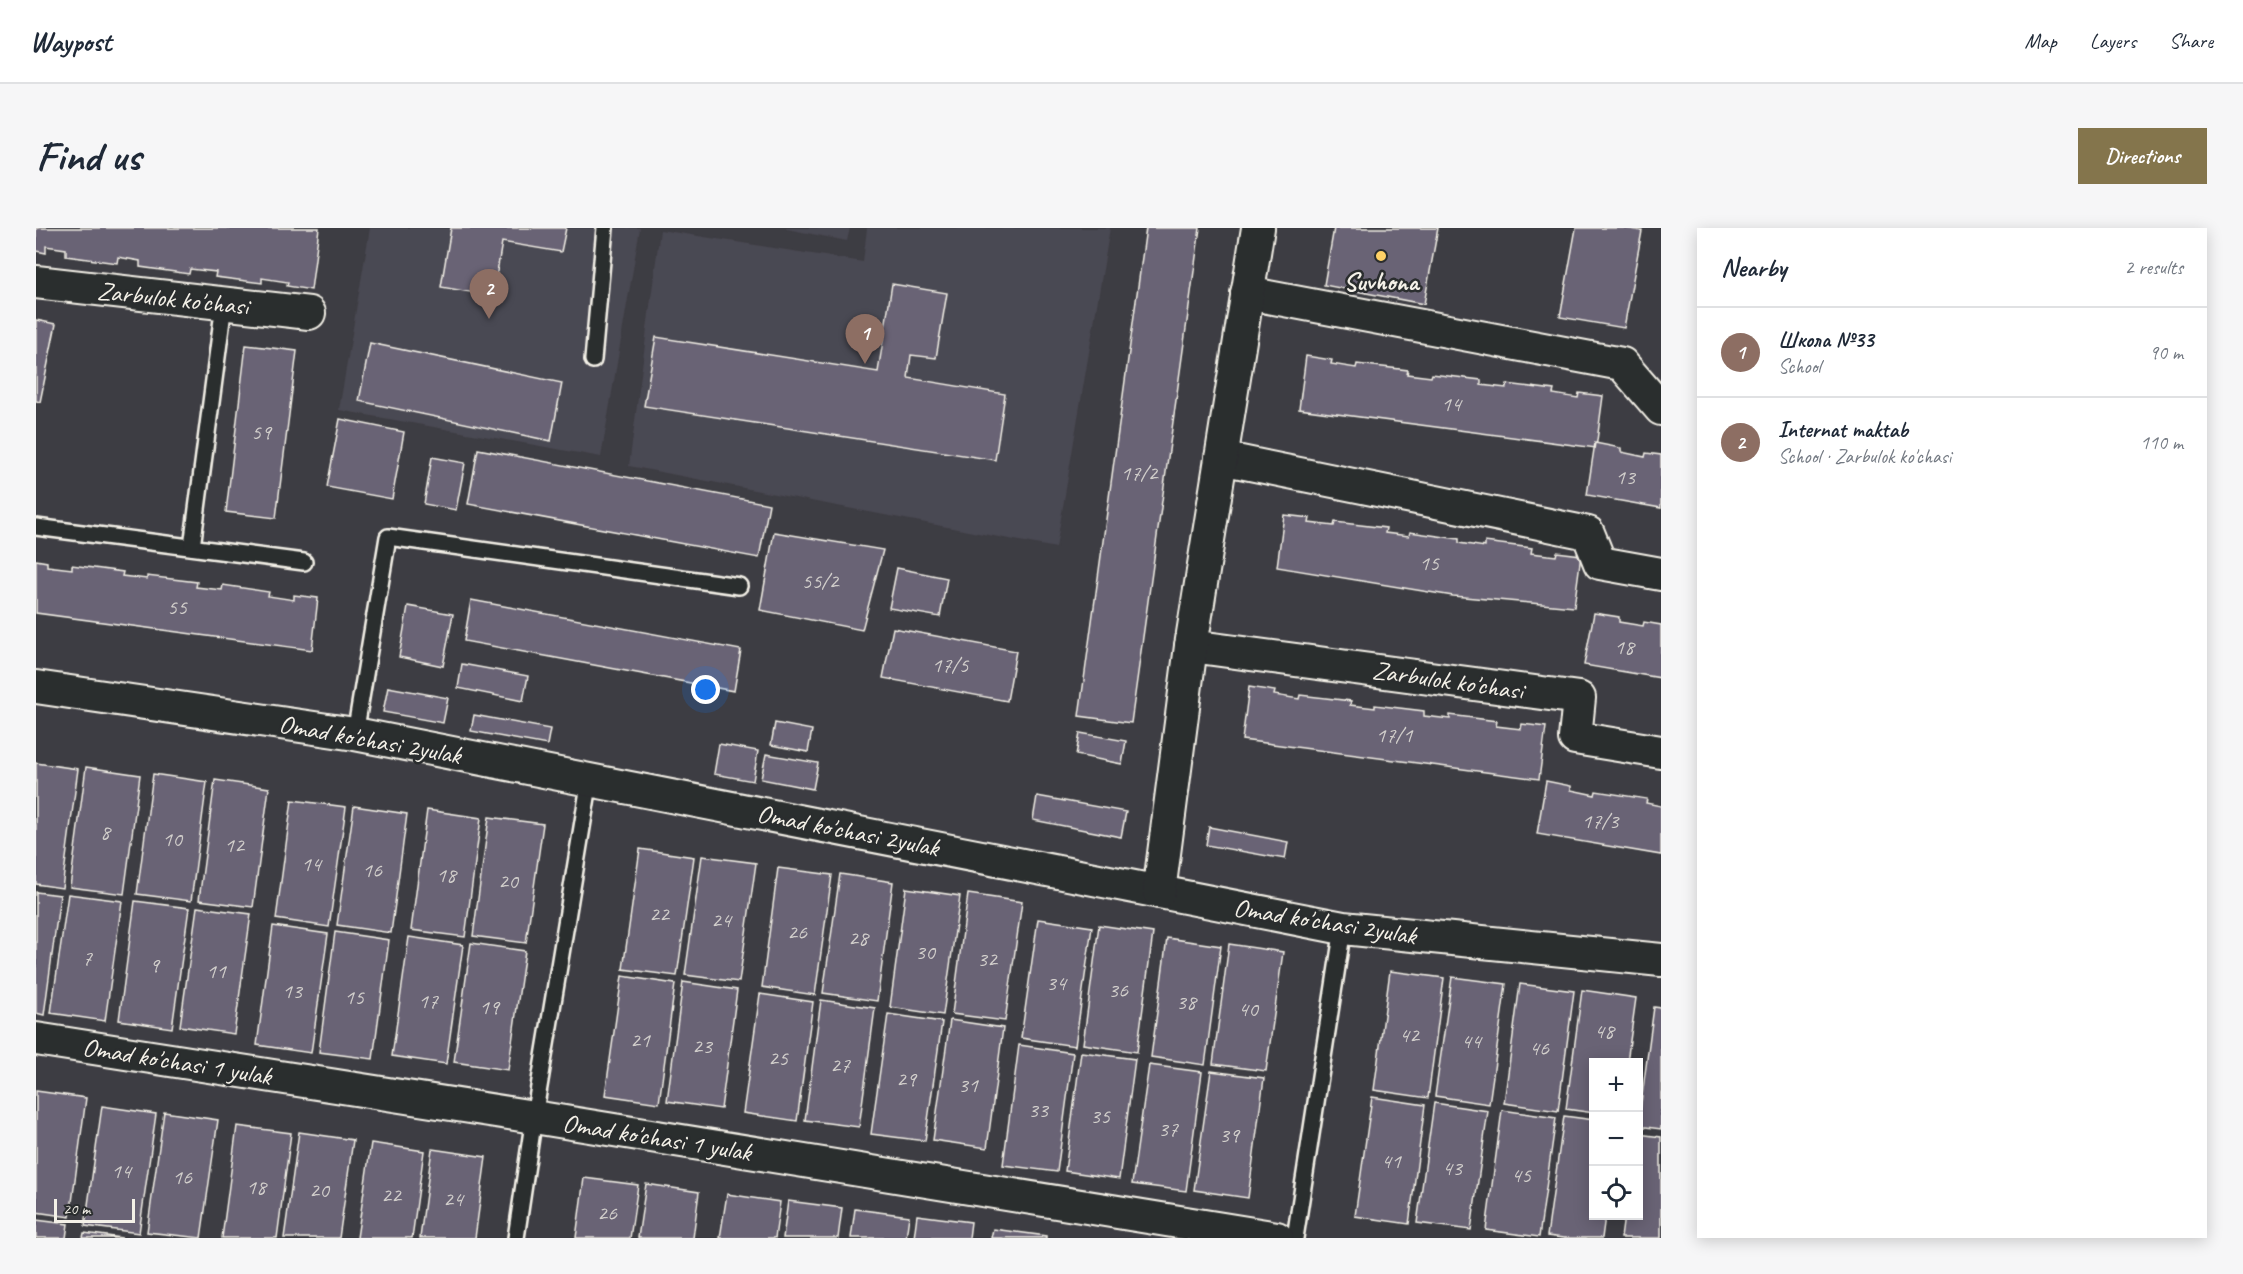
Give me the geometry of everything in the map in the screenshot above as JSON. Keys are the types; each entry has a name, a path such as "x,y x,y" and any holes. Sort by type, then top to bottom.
{"street":[{"path":"1159,892 1191,646 1258,228"},
{"name":"Zarbulok ko'chasi","path":"36,282 309,314"},
{"path":"1247,293 1622,364 1661,409"},
{"path":"1221,458 1588,533 1600,563 1661,574"},
{"name":"Zarbulok ko'chasi","path":"1191,646 1579,698 1575,738 1661,752"},
{"name":"Omad ko'chasi 2yulak","path":"36,687 355,734 590,778 1343,928 1661,960"},
{"name":"Omad ko'chasi 1 yulak","path":"36,1039 534,1117 1277,1238"}],"lane":[{"path":"593,360 605,228"},
{"path":"192,547 224,304"},
{"path":"36,527 304,562"},
{"path":"355,734 388,537 739,586"},
{"path":"516,1238 590,778"},
{"path":"1296,1238 1343,928"}],"shaded area":[{"path":"370,228 640,228 601,457 339,410"},
{"path":"782,228 850,228 847,241"},
{"path":"867,228 1110,228 1056,548 629,466 660,230 863,262"}],"building":[{"path":"36,228 319,228 311,290 287,286 288,282 262,278 262,283 215,277 216,272 190,269 189,274 140,267 140,261 118,257 117,263 66,256 66,249 46,246 46,253 36,251"},
{"path":"451,228 566,228 561,252 502,242 493,296 441,287"},
{"path":"1146,228 1200,228 1131,723 1079,716"},
{"name":"Suvhona","path":"1334,228 1438,228 1424,304 1324,285"},
{"path":"1576,228 1624,228 1642,231 1624,328 1560,317"},
{"path":"892,284 947,293 936,358 911,355 908,378 1005,394 995,460 644,406 656,337 878,372"},
{"path":"36,320 56,324 40,402 36,401"},
{"path":"370,343 562,383 551,441 359,401"},
{"path":"246,345 297,351 276,518 226,512"},
{"path":"1306,356 1332,360 1331,364 1356,368 1357,364 1408,370 1407,374 1431,377 1432,374 1481,380 1481,385 1506,388 1507,384 1554,390 1553,394 1578,398 1579,393 1603,396 1596,448 1299,409"},
{"path":"340,419 404,432 392,499 327,487"},
{"path":"1595,443 1621,448 1621,452 1645,457 1646,453 1661,455 1661,508 1587,495"},
{"path":"478,449 769,504 759,558 468,504"},
{"path":"432,457 465,463 456,510 424,504"},
{"path":"1284,515 1310,518 1309,523 1334,526 1335,522 1386,528 1385,533 1409,536 1410,532 1459,539 1459,543 1485,547 1485,542 1532,548 1531,553 1556,556 1557,552 1581,555 1574,607 1453,596 1277,567"},
{"path":"774,532 883,550 862,630 760,610"},
{"path":"36,560 47,562 47,566 72,569 72,565 123,572 122,576 147,579 147,576 197,582 196,587 222,590 223,585 269,592 268,596 294,600 294,595 318,598 312,650 36,613"},
{"path":"897,568 947,578 940,617 889,608"},
{"path":"471,600 741,650 734,691 464,641"},
{"path":"408,606 453,614 443,666 399,657"},
{"path":"1594,613 1619,617 1619,622 1643,626 1644,622 1661,625 1661,678 1584,665"},
{"path":"893,628 1016,651 1007,701 883,678"},
{"path":"462,664 528,676 523,701 458,688"},
{"path":"388,687 448,698 443,723 383,712"},
{"path":"1249,687 1275,691 1274,695 1299,699 1300,695 1351,701 1350,705 1375,708 1375,705 1424,711 1424,716 1450,719 1450,715 1497,721 1496,726 1521,729 1522,724 1546,727 1539,779 1242,740"},
{"path":"474,715 550,729 547,745 471,731"},
{"path":"775,723 812,730 808,752 771,745"},
{"path":"1080,733 1126,741 1122,764 1076,755"},
{"path":"719,744 758,751 753,781 714,774"},
{"path":"766,754 818,763 813,789 761,779"},
{"path":"36,763 78,769 62,888 36,884"},
{"path":"86,767 140,775 124,894 70,887"},
{"path":"153,774 207,782 191,901 137,894"},
{"path":"215,780 269,788 253,907 199,900"},
{"path":"1546,781 1571,786 1571,790 1595,795 1596,791 1647,799 1646,803 1661,806 1661,855 1537,834"},
{"path":"1037,796 1126,812 1121,837 1033,820"},
{"path":"292,800 346,807 329,927 276,919"},
{"path":"354,806 407,814 391,933 337,925"},
{"path":"427,810 481,818 465,937 411,930"},
{"path":"489,817 543,824 526,943 473,936"},
{"path":"1209,827 1288,842 1285,859 1206,845"},
{"path":"640,849 694,857 677,976 623,969"},
{"path":"702,856 756,863 739,982 685,975"},
{"path":"778,868 832,875 815,995 762,987"},
{"path":"840,874 893,882 877,1001 823,993"},
{"path":"906,888 960,896 943,1015 890,1007"},
{"path":"36,892 60,895 44,1015 36,1013"},
{"path":"68,894 122,901 105,1021 51,1013"},
{"path":"968,894 1022,902 1005,1021 952,1014"},
{"path":"135,901 189,908 172,1028 119,1020"},
{"path":"197,907 251,914 234,1034 180,1026"},
{"path":"1038,919 1092,927 1075,1046 1021,1038"},
{"path":"1099,925 1153,933 1137,1052 1083,1044"},
{"path":"273,926 328,934 311,1053 257,1045"},
{"path":"335,932 389,940 373,1059 319,1052"},
{"path":"409,937 463,945 446,1064 392,1056"},
{"path":"1167,938 1221,946 1205,1065 1151,1057"},
{"path":"471,943 525,951 508,1070 454,1062"},
{"path":"1229,944 1283,952 1266,1071 1213,1064"},
{"path":"1390,971 1444,978 1428,1098 1374,1090"},
{"path":"622,976 675,984 659,1103 605,1095"},
{"path":"1452,977 1506,984 1489,1104 1435,1096"},
{"path":"683,982 737,990 721,1109 667,1101"},
{"path":"1520,984 1574,991 1558,1111 1504,1103"},
{"path":"1582,990 1636,998 1628,1058 1589,1058 1589,1112 1566,1109"},
{"path":"760,994 813,1002 797,1121 743,1113"},
{"path":"821,1000 875,1008 859,1127 805,1120"},
{"path":"1654,1007 1661,1008 1661,1129 1643,1127 1643,1089"},
{"path":"888,1014 942,1022 925,1141 871,1134"},
{"path":"950,1020 1003,1028 987,1148 933,1140"},
{"path":"1019,1045 1073,1053 1057,1172 1003,1165"},
{"path":"1081,1052 1135,1059 1119,1179 1065,1171"},
{"path":"1149,1065 1202,1072 1186,1191 1132,1184"},
{"path":"1211,1071 1264,1078 1248,1198 1194,1190"},
{"path":"36,1091 86,1098 70,1217 36,1212"},
{"path":"1372,1097 1425,1105 1409,1224 1355,1216"},
{"path":"1434,1103 1488,1111 1471,1230 1417,1223"},
{"path":"102,1106 156,1114 139,1233 85,1226"},
{"path":"1502,1110 1556,1118 1539,1237 1486,1230"},
{"path":"164,1112 218,1120 201,1238 147,1232"},
{"path":"1564,1116 1589,1119 1589,1220 1604,1220 1602,1238 1547,1236"},
{"path":"237,1126 291,1133 277,1238 222,1238"},
{"path":"299,1132 353,1140 339,1238 284,1238"},
{"path":"1643,1135 1661,1137 1661,1238 1621,1238 1623,1220 1643,1220"},
{"path":"371,1143 424,1151 412,1238 357,1238"},
{"path":"432,1149 486,1157 475,1238 420,1238"},
{"path":"584,1178 638,1185 630,1238 576,1238"},
{"path":"646,1184 699,1192 693,1238 638,1238"},
{"path":"727,1194 780,1202 775,1238 720,1238"},
{"path":"788,1201 842,1208 838,1238 783,1238"},
{"path":"855,1209 909,1216 906,1238 851,1238"},
{"path":"917,1215 971,1222 969,1238 914,1238"},
{"path":"36,1220 68,1224 66,1238 36,1238"},
{"path":"993,1229 1046,1236 1046,1238 991,1238"},
{"path":"84,1233 122,1238 83,1238"}],"place":[{"name":"Suvhona","path":"1381,256"},
{"name":"Internat maktab","path":"489,319"},
{"name":"Школа №33","path":"865,364"}]}
